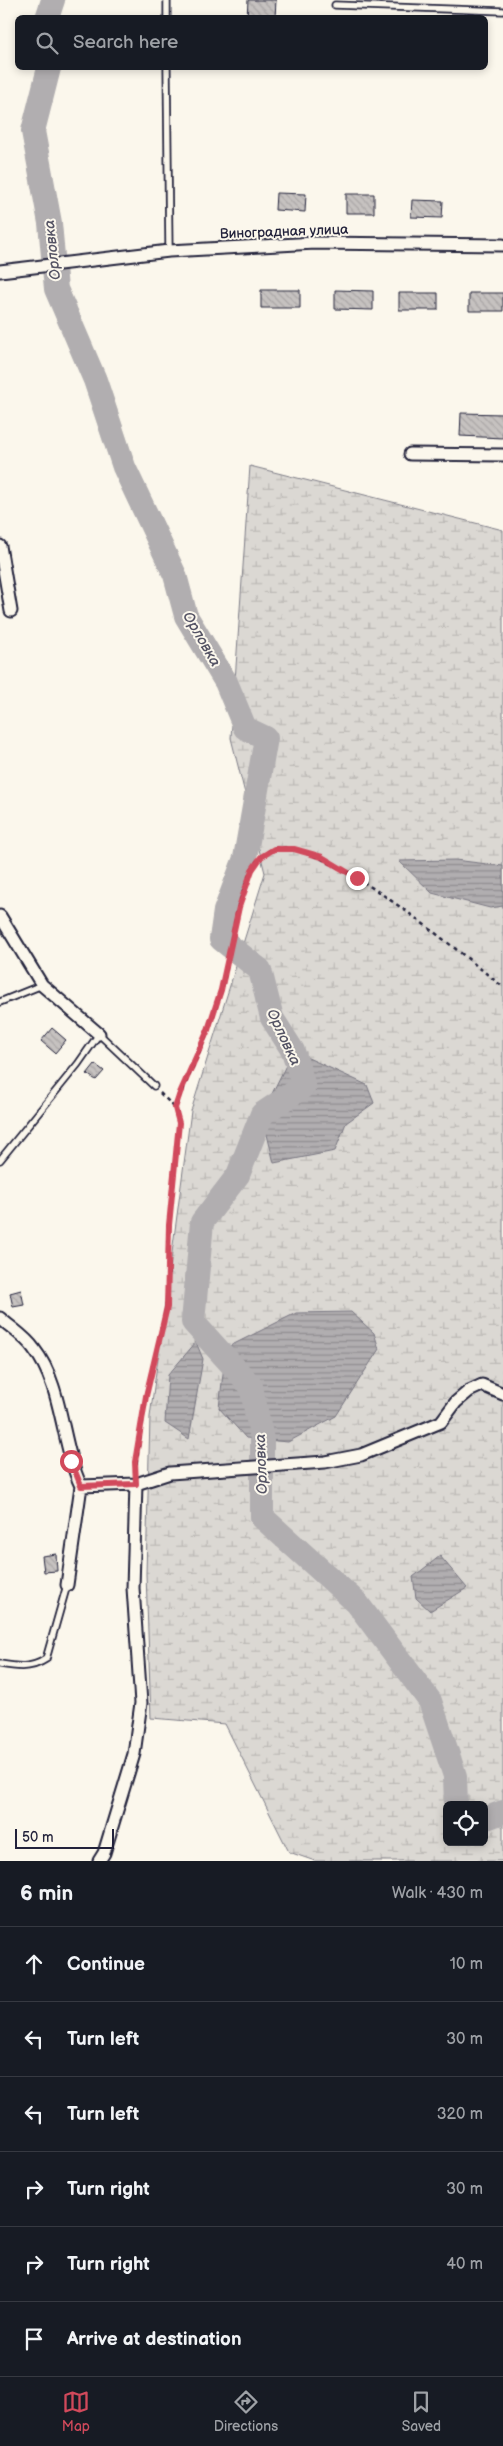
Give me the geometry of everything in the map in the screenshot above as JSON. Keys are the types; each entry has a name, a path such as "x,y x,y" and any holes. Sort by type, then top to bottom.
{"street":[{"name":"Виноградная улица","path":"0,271 34,265 169,251 315,243 503,245"},
{"path":"410,454 503,455"},
{"path":"0,546 11,611"},
{"path":"0,916 42,985 99,1034"},
{"path":"0,1318 34,1348 50,1378 71,1461 81,1486 67,1585"},
{"path":"81,1486 136,1484 170,1474 324,1462 361,1455 441,1422 456,1402 469,1391 482,1385 503,1394"},
{"path":"99,1861 104,1853 134,1754 141,1703 133,1588 136,1484"}],"lane":[{"path":"167,0 167,15"},
{"path":"335,6 503,11"},
{"path":"167,70 169,251"},
{"path":"0,1002 42,985"},
{"path":"0,1160 78,1064 99,1034 154,1086"},
{"path":"0,1664 19,1667 37,1665 46,1659 67,1585"}],"path":[{"path":"175,1108 208,1030 221,990 239,907 252,870 261,857 274,849 294,849 322,857 357,878 438,936 503,988"},
{"path":"136,1484 135,1462 145,1404 167,1307 169,1225 179,1123 175,1108 154,1086"}],"green space":[{"path":"250,466 503,530 503,1861 315,1861 289,1852 225,1724 151,1718 146,1574 150,1417 191,1111 265,873 231,738"}],"shaded area":[{"path":"455,860 503,866 503,906 490,908 432,893 399,861"},
{"path":"293,1051 367,1085 374,1103 346,1123 335,1151 274,1163 262,1114"},
{"path":"351,1312 374,1333 379,1349 336,1416 288,1442 246,1438 219,1408 226,1348 296,1313"},
{"path":"196,1342 203,1359 189,1439 165,1423 168,1375"},
{"path":"440,1556 467,1588 430,1611 416,1598 413,1577"}],"building":[{"path":"248,0 276,0 275,15 247,15"},
{"path":"276,193 306,194 305,212 275,210"},
{"path":"346,194 374,194 374,213 346,213"},
{"path":"412,200 443,201 442,218 411,217"},
{"path":"261,290 300,290 300,308 261,308"},
{"path":"335,290 373,291 373,310 335,309"},
{"path":"399,293 438,293 438,310 399,310"},
{"path":"469,293 503,293 503,311 469,311"},
{"path":"461,413 503,414 503,438 460,436"},
{"path":"52,1028 66,1040 55,1053 41,1041"},
{"path":"95,1064 104,1071 96,1080 87,1074"},
{"path":"21,1290 24,1305 13,1307 10,1293"},
{"path":"56,1554 57,1571 44,1572 42,1556"}],"waterway":[{"name":"Орловка","path":"48,15 53,0"},
{"name":"Орловка","path":"48,70 33,131 50,223 56,289 95,380 124,467 175,575 186,616 226,682 245,728 266,738 245,858 225,911 221,939 260,970 272,1018 293,1051 304,1086 262,1114 238,1175 202,1222 193,1322 251,1386 262,1439 262,1517 357,1603 430,1701 455,1776 456,1801"},
{"name":"Орловка","path":"488,1818 503,1812"}],"route":[{"path":"71,1461 81,1486 136,1484 135,1462 146,1396 167,1307 169,1225 179,1123 175,1108 208,1030 221,990 239,907 252,870 261,857 274,849 294,849 322,857 357,878"}]}
